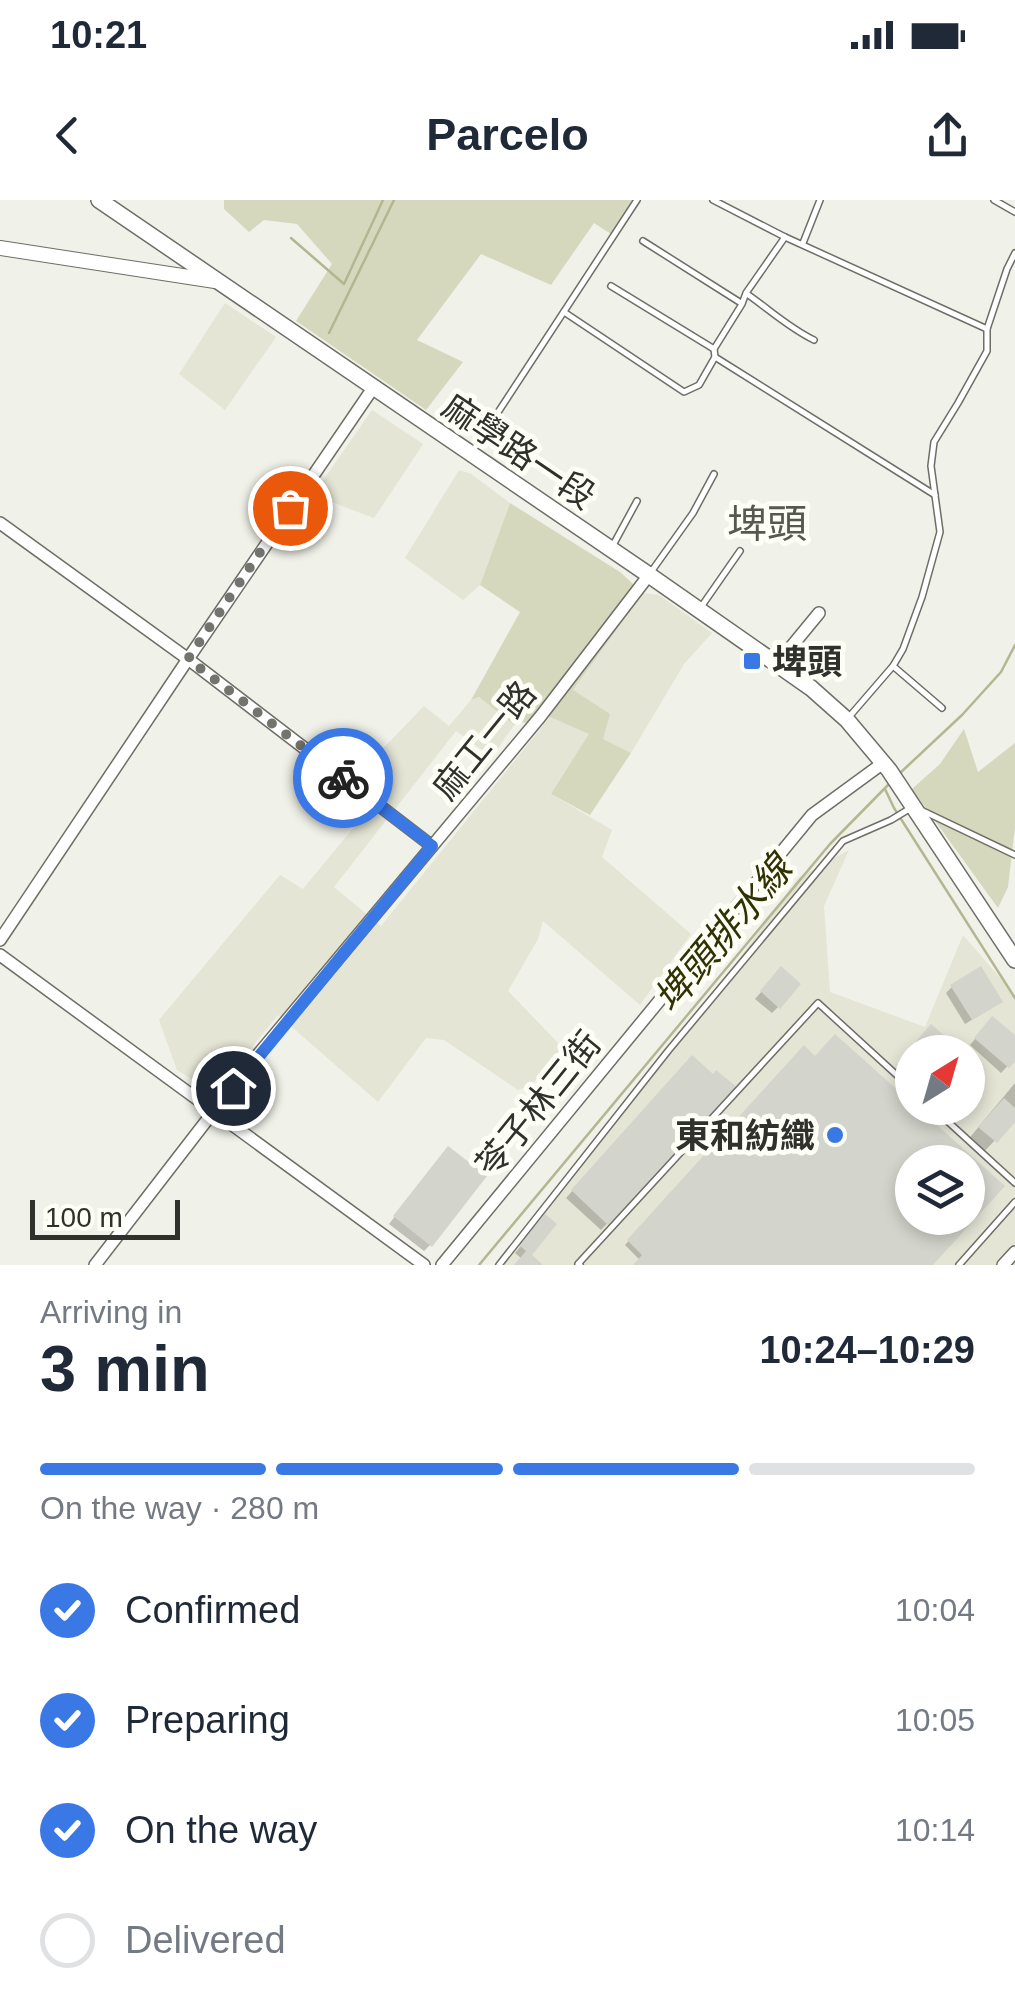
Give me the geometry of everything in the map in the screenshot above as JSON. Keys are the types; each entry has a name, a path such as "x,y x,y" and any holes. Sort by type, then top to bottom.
{"main road":[{"name":"麻學路一段","path":"99,200 811,688 848,720 912,806"},
{"path":"912,806 1015,960"}],"street":[{"path":"0,248 215,281"},
{"path":"0,940 373,388"},
{"path":"0,523 188,659 432,846"},
{"name":"麻工一路","path":"95,1265 251,1063 540,717 650,575"},
{"path":"777,664 819,613"},
{"name":"苓子林三街","path":"442,1265 812,815 886,767"},
{"path":"0,956 424,1265"},
{"path":"1004,1265 1015,1252"}],"lane":[{"path":"470,454 637,200"},
{"path":"713,200 986,329"},
{"path":"803,243 820,200"},
{"path":"994,200 1015,212"},
{"path":"563,312 684,392 699,385 715,358 714,349 746,293 785,237"},
{"path":"642,241 742,304"},
{"path":"848,720 893,666 922,597 940,532 931,466 934,442 987,351 986,329 1015,253"},
{"path":"611,286 714,349"},
{"path":"746,293 793,330 814,340"},
{"path":"715,358 935,495"},
{"path":"650,575 693,513 714,474"},
{"path":"611,549 637,501"},
{"path":"700,610 740,552"},
{"path":"893,666 942,708"},
{"path":"499,1265 692,1022 843,841 912,806 1015,855"},
{"path":"580,1265 818,1003 895,1073"},
{"path":"951,1125 1015,1183"},
{"path":"958,1265 1015,1202"}],"shaded area":[{"path":"225,303 276,337 225,410 179,374"},
{"path":"372,410 423,444 374,518 313,495"},
{"path":"459,470 471,474 510,503 480,585 463,600 405,558"},
{"path":"643,593 659,595 712,633 684,664 631,753 602,739 573,690"},
{"path":"479,697 514,725 492,757 456,731 334,887 381,926 550,717 590,734 551,794 612,830 602,857 691,934 640,1005 543,921 538,939 508,991 562,1047 531,1086 518,1090 444,1040 426,1038 378,1102 278,1015 215,1093 177,1070 159,1020 280,875 303,889 392,781 371,761 424,706 449,726 471,700"},
{"path":"849,850 824,906 830,992 925,1027 963,935 1015,995 1015,1265 495,1265 670,1053 798,878"}],"green space":[{"path":"224,200 639,200 614,236 594,223 551,285 481,254 417,340 463,362 426,410 296,321 332,264 297,224 264,220 249,232 224,209"},
{"path":"510,503 620,572 643,593 573,690 610,714 603,739 631,753 590,815 551,794 589,734 550,717 514,725 479,697 471,700 520,612 480,585"},
{"path":"964,729 978,772 1015,743 1015,827 1008,887 998,908 912,789 940,764"}],"building":[{"path":"781,966 801,984 780,1009 760,991"},
{"path":"981,966 1003,1002 972,1020 950,985"},
{"path":"992,1016 1015,1035 1015,1062 1009,1068 985,1047 985,1035 976,1035"},
{"path":"931,1024 944,1035 922,1035"},
{"name":"東和紡織","path":"835,1034 895,1088 895,1125 937,1125 959,1145 895,1145 895,1235 960,1235 933,1265 633,1265 642,1255 627,1240 804,1045 815,1056"},
{"path":"692,1055 713,1074 716,1070 738,1088 609,1226 571,1190"},
{"path":"1004,1098 1015,1108 1015,1122 997,1143 978,1127 985,1125 985,1119"},
{"path":"448,1146 487,1176 432,1247 393,1216"},
{"name":"東和紡織","path":"985,1168 1005,1186 985,1208"},
{"path":"545,1214 557,1224 532,1255 543,1265 514,1265 526,1251 519,1245"}],"waterway":[{"path":"291,238 344,284 383,200"},
{"path":"329,333 394,200"},
{"name":"埤頭排水線","path":"899,774 1001,672 1015,645"},
{"name":"埤頭排水線","path":"479,1265 830,844 890,783"},
{"path":"885,789 1015,998"}],"way so far":[{"path":"290,508 188,659 343,778"}],"place":[{"name":"埤頭","path":"752,661"},
{"name":"東和紡織","path":"835,1135"}],"district":[{"name":"埤頭","path":"767,524"}],"route":[{"path":"233,1088 432,846 343,778"}]}
